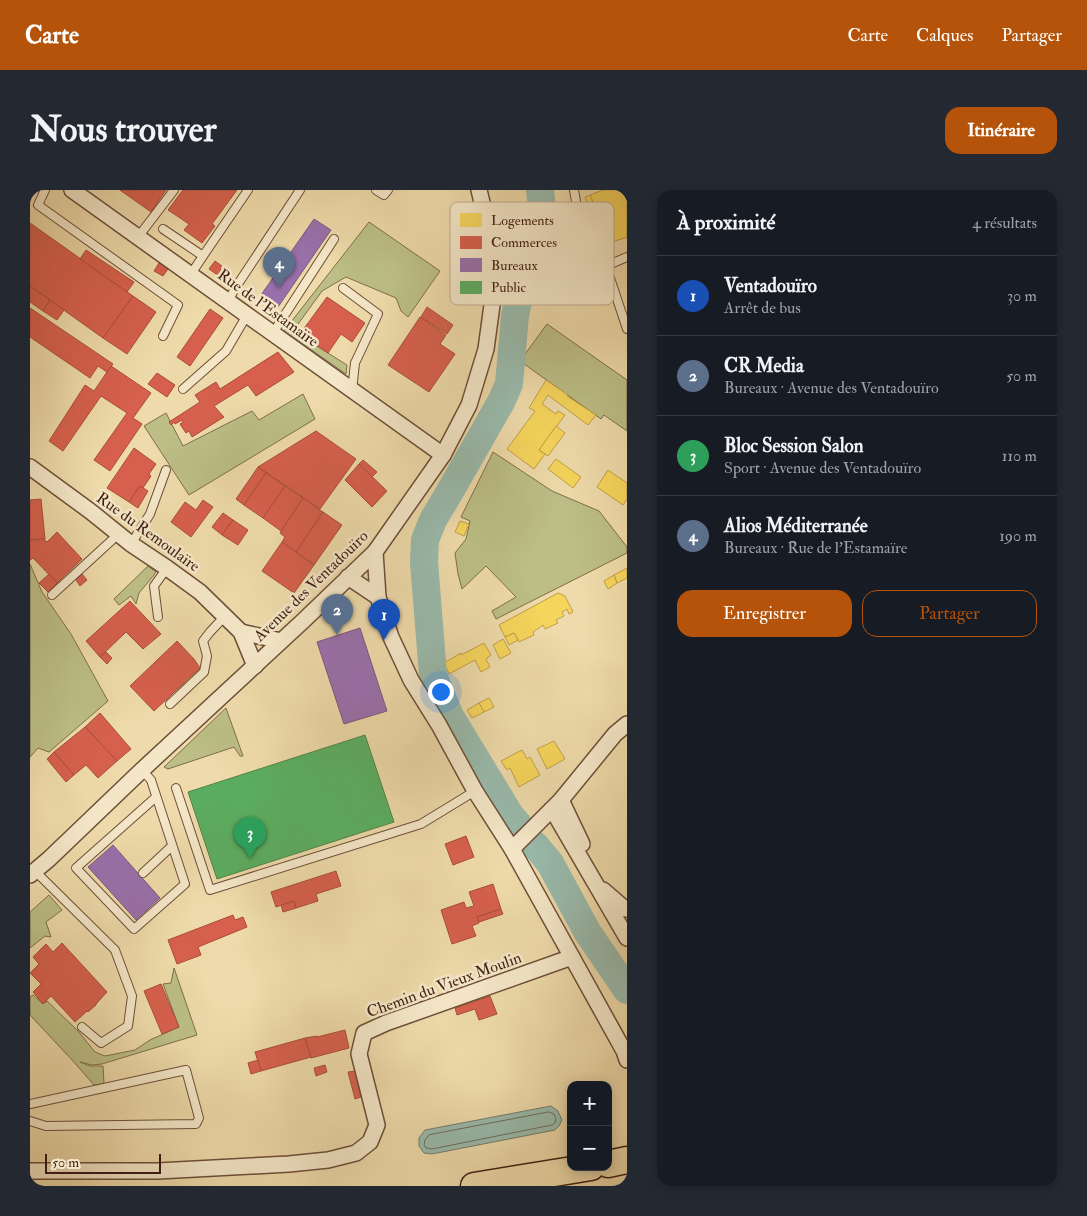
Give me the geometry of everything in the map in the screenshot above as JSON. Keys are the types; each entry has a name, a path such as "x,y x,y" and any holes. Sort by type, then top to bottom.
{"highway":[{"path":"612,1163 627,1160"},
{"path":"474,1186 567,1171"}],"street":[{"name":"Rue de l'Estamaïre","path":"72,190 443,455"},
{"name":"Avenue des Ventadouïro","path":"33,873 375,552 443,455 469,405 486,349 491,305"},
{"name":"Rue du Remoulaïre","path":"30,467 131,544 200,592 241,632 255,666"},
{"path":"375,552 378,597 391,638 411,680 439,725 475,791 512,849 624,1051 627,1060"},
{"path":"348,578 378,597"},
{"path":"241,632 281,641"},
{"path":"512,849 556,805 615,734 627,724"},
{"path":"556,805 604,890 624,909 627,909"},
{"path":"556,805 627,938"},
{"name":"Chemin du Vieux Moulin","path":"30,1171 158,1171 288,1164 328,1160 356,1153 370,1142 377,1125 359,1054 364,1033 395,1020 572,957"}],"lane":[{"path":"45,190 38,205 178,305 163,336"},
{"path":"138,237 174,190"},
{"path":"190,274 248,190"},
{"path":"228,302 300,190"},
{"path":"376,190 384,195 388,190"},
{"path":"163,229 203,256"},
{"path":"273,333 334,240"},
{"path":"614,263 627,257"},
{"path":"344,288 378,314 354,363 352,391"},
{"path":"614,290 627,329"},
{"path":"183,389 226,351 247,315"},
{"path":"131,544 150,514 166,470"},
{"path":"52,595 118,534"},
{"path":"158,617 154,586 167,568"},
{"path":"170,704 204,672 207,656 203,641 226,616"},
{"path":"142,770 150,780 156,797 184,884 134,929 76,868 156,797"},
{"path":"176,788 210,890 421,824 475,791"},
{"path":"143,873 172,846"},
{"path":"33,873 115,950 132,996 128,1026 101,1043 82,1028"},
{"path":"30,1104 186,1070 199,1118 196,1124 46,1126 30,1121"}],"green space":[{"path":"369,222 440,271 408,317 401,311 396,298 346,277 322,291 293,331 347,365 346,374 284,331"},
{"path":"547,324 627,380 627,431 604,415 601,419 520,361"},
{"path":"303,394 315,419 189,495 144,426 166,413 183,446 252,411 259,420"},
{"path":"493,452 552,491 599,511 627,547 627,553 496,619 492,611 516,597 486,566 462,589 455,553 466,539 470,521 461,517"},
{"path":"30,564 42,592 71,634 108,701 49,752 38,748 30,757"},
{"path":"148,566 156,572 139,593 136,604 131,596 119,605 114,599"},
{"path":"226,708 243,756 240,756 234,747 168,769 164,767"},
{"path":"49,895 62,910 46,922 51,937 45,936 30,948 30,912"},
{"path":"174,968 197,1035 102,1064 92,1065 80,1062 90,1066 103,1066 104,1084 94,1085 30,1015 30,997 33,995 43,1004 47,1001 78,1031 95,1052 105,1056 135,1050 150,1040 179,1027 163,984 171,983"}],"water":[{"path":"551,1106 558,1111 562,1120 555,1130 432,1154 424,1153 419,1146 419,1138 425,1130"}],"building: Logements":[{"path":"603,190 624,190 627,198 627,237 614,242 614,202 593,202 590,195"},
{"path":"590,195 593,202 587,202 585,197"},
{"path":"546,380 596,415 588,425 548,395 542,404 556,414 558,411 565,415 539,450 545,454 534,469 507,449 535,411 529,408"},
{"path":"556,426 565,433 548,456 539,450"},
{"path":"556,459 581,477 573,488 548,469"},
{"path":"608,470 627,483 627,499 623,505 597,487"},
{"path":"460,521 469,524 464,536 455,532"},
{"path":"627,568 627,578 617,583 614,575"},
{"path":"614,575 617,583 608,589 604,581"},
{"path":"558,593 565,596 573,612 569,614 567,609 562,612 564,616 556,620 558,623 545,629 543,625 533,632 534,635 519,642 514,633 505,637 499,625"},
{"path":"514,633 518,640 509,645 505,637"},
{"path":"503,639 511,653 500,659 493,645"},
{"path":"484,643 491,655 486,659 490,667 481,672 475,660 449,674 444,663"},
{"path":"489,698 494,707 484,712 479,703"},
{"path":"479,703 484,712 472,718 467,710"},
{"path":"554,741 565,759 547,769 537,749"},
{"path":"522,750 527,759 530,757 540,775 519,787 510,768 507,770 501,761"}],"building: Commerces":[{"path":"120,190 166,190 151,212"},
{"path":"183,190 237,190 212,224 215,226 202,243 184,230 189,224 168,210"},
{"path":"30,223 133,296 103,338 30,286"},
{"path":"86,250 134,282 127,292 80,259"},
{"path":"215,261 226,269 220,277 209,269"},
{"path":"159,263 168,269 163,276 154,271"},
{"path":"30,286 50,300 43,311 30,302"},
{"path":"133,296 156,312 127,354 103,338"},
{"path":"327,297 365,323 352,342 341,334 328,353 300,334"},
{"path":"50,300 64,310 57,320 43,311"},
{"path":"427,307 453,325 447,334 421,317"},
{"path":"30,308 113,364 107,372 98,366 90,378 30,337"},
{"path":"210,309 223,318 190,366 177,357"},
{"path":"420,317 446,335 440,344 455,354 429,392 388,365"},
{"path":"278,352 294,372 256,396 248,385 214,406 224,417 192,437 189,431 186,433 180,424 183,422 182,420 171,425 169,422 200,402 195,395 216,382 220,389"},
{"path":"111,366 151,393 133,418 142,424 110,471 94,460 127,413 101,396 63,451 49,441 85,385 94,391"},
{"path":"157,373 175,385 167,397 148,384"},
{"path":"316,431 356,459 320,509 258,467"},
{"path":"134,448 156,464 143,488 140,486 129,502 107,488"},
{"path":"363,460 377,472 372,477 359,464"},
{"path":"359,464 387,491 372,507 345,480"},
{"path":"258,467 266,473 244,505 236,499"},
{"path":"266,473 285,486 263,518 244,505"},
{"path":"140,486 148,491 138,508 129,502"},
{"path":"285,486 303,498 281,531 263,518"},
{"path":"303,498 323,512 296,552 282,542 285,537 280,533"},
{"path":"41,499 45,539 30,540 30,500"},
{"path":"203,500 213,507 191,537 171,522 185,502 196,510"},
{"path":"323,512 342,525 314,565 296,552"},
{"path":"223,513 233,520 222,535 212,527"},
{"path":"233,520 248,530 238,545 222,535"},
{"path":"57,532 82,559 57,583 33,558 30,560 30,540 44,539 47,542"},
{"path":"282,542 314,565 294,593 262,571"},
{"path":"49,574 57,583 48,592 39,583"},
{"path":"82,574 87,580 80,586 76,580"},
{"path":"130,601 161,634 143,649 126,632 100,657 86,641"},
{"path":"177,641 200,668 154,711 130,686"},
{"path":"106,652 112,658 107,664 100,657"},
{"path":"100,713 131,749 117,761 85,727"},
{"path":"85,727 117,761 98,778 86,765 74,775 54,752"},
{"path":"54,752 74,775 66,782 47,759"},
{"path":"466,836 474,857 453,865 445,844"},
{"path":"336,871 341,886 316,894 318,901 296,908 294,901 276,907 271,892"},
{"path":"493,884 501,909 477,917 479,923 472,926 476,936 452,944 441,910 464,902 466,908 474,906 469,892"},
{"path":"294,901 296,908 283,912 281,905"},
{"path":"501,909 503,914 479,922 477,917"},
{"path":"233,915 235,920 243,917 247,927 198,947 201,955 177,964 168,940"},
{"path":"62,943 107,992 96,1005 75,1022 51,996 43,1004 33,992 41,984 30,973 39,964 33,957 46,944 53,952"},
{"path":"161,984 179,1027 162,1034 144,991"},
{"path":"490,996 497,1014 479,1020 475,1009 457,1015 455,1008"},
{"path":"345,1030 349,1048 311,1058 305,1038"},
{"path":"305,1038 311,1057 261,1071 255,1052"},
{"path":"258,1060 261,1071 251,1074 248,1063"},
{"path":"325,1065 327,1072 316,1076 314,1068"},
{"path":"355,1071 361,1097 355,1099 348,1072"}],"building: Bureaux":[{"path":"314,219 331,230 278,307 261,295"},
{"path":"360,628 387,711 344,724 317,642"},
{"path":"113,845 160,898 136,920 88,867"}],"building: Public":[{"path":"365,735 394,822 217,879 188,792"}],"waterway":[{"path":"540,190 541,202"},
{"path":"517,305 509,384 501,402 433,520 425,540 424,562 433,675 450,716 510,815 518,824"},
{"path":"535,845 550,863 588,933 627,990"}],"place":[{"name":"Alios Méditerranée","path":"279,288"},
{"name":"CR Media","path":"337,635"},
{"name":"Ventadouïro","path":"384,640"},
{"name":"Bloc Session Salon","path":"250,858"}]}
